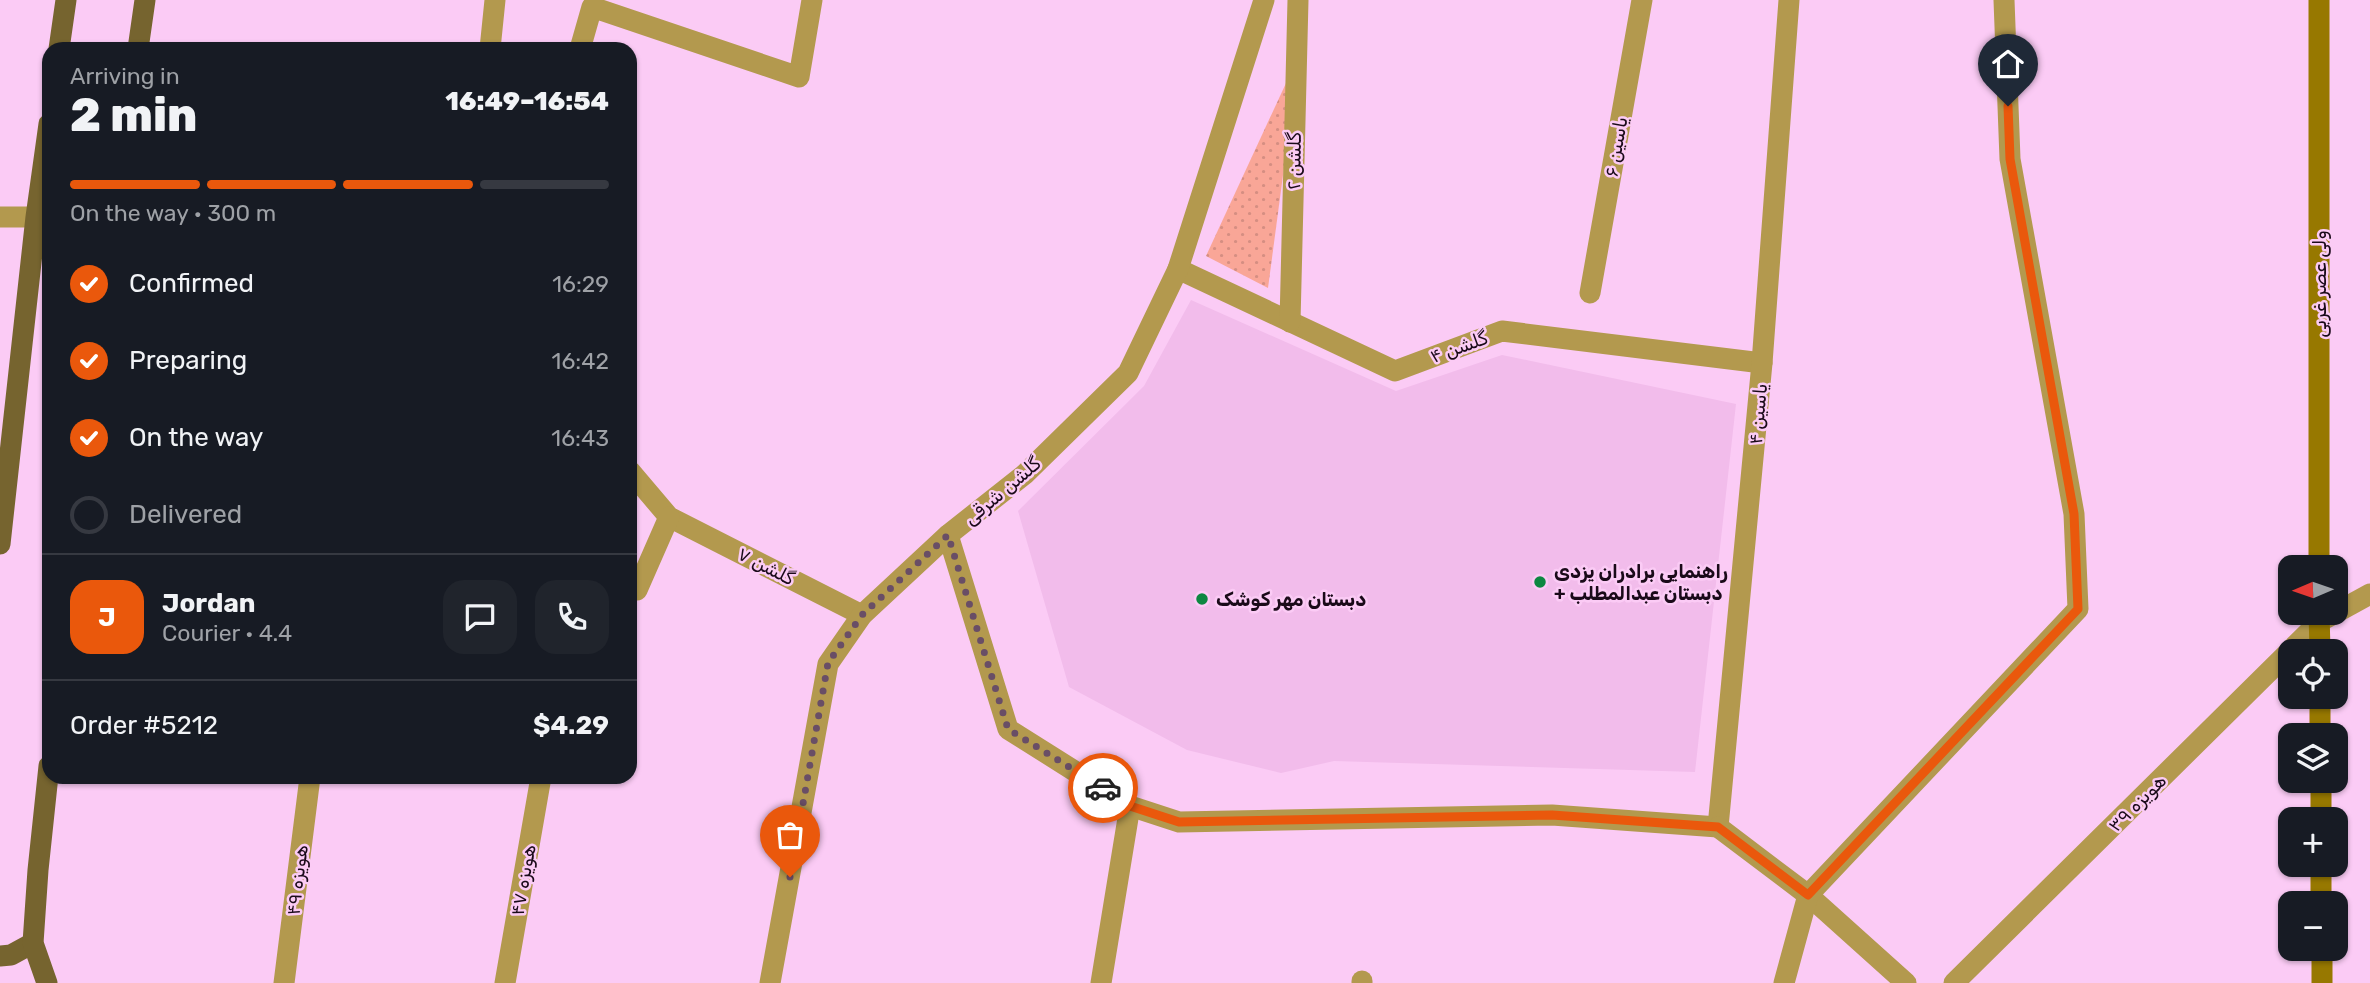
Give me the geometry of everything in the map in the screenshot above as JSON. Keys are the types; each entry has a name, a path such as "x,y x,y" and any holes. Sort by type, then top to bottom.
{"main road":[{"path":"61,42 66,0"},
{"path":"139,42 145,0"},
{"name":"ولی عصر غربی","path":"2319,0 2319,555"},
{"path":"0,544 42,174"},
{"path":"47,784 33,943 47,983"},
{"path":"0,956 11,955 33,943"},
{"path":"2322,961 2322,983"}],"street":[{"path":"491,42 495,0"},
{"path":"582,42 592,7 799,77 812,0"},
{"name":"گلشن شرقی","path":"770,983 828,663 862,615 948,535 1025,474 1128,373 1178,269 1264,0"},
{"name":"گلشن ۲","path":"1290,322 1298,0"},
{"name":"یاسین ۶","path":"1590,293 1642,0"},
{"name":"یاسین ۴","path":"1718,827 1762,363 1789,0"},
{"path":"1784,983 1808,895 2078,609 2074,514 2010,159 2004,0"},
{"path":"0,217 36,217"},
{"name":"گلشن ۴","path":"1178,269 1395,371 1503,331 1762,363"},
{"path":"637,479 669,517 637,590"},
{"name":"گلشن ۷","path":"669,517 862,615"},
{"path":"948,535 1008,729 1130,806 1179,822 1552,815 1718,827 1808,895 1906,983"},
{"name":"هویزه ۳۹","path":"2348,604 2370,594"},
{"name":"هویزه ۳۹","path":"1954,983 2311,625"},
{"name":"هویزه ۴۹","path":"284,983 309,784"},
{"name":"هویزه ۴۷","path":"505,983 540,784"},
{"path":"1101,983 1130,806"}],"shaded area":[{"path":"1299,55 1268,288 1206,256"},
{"path":"1191,300 1396,391 1502,355 1736,404 1695,772 1334,761 1281,773 1187,750 1069,687 1018,511 1144,386"}],"way so far":[{"path":"790,877 828,663 862,615 948,535 1008,729 1103,788"}],"place":[{"name":"راهنمایی برادران یزدی + دبستان عبدالمطلب","path":"1540,582"},
{"name":"دبستان مهر کوشک","path":"1202,599"}],"route":[{"path":"1103,788 1130,806 1179,822 1552,815 1718,827 1808,895 2078,609 2074,514 2010,159 2008,106"}]}
